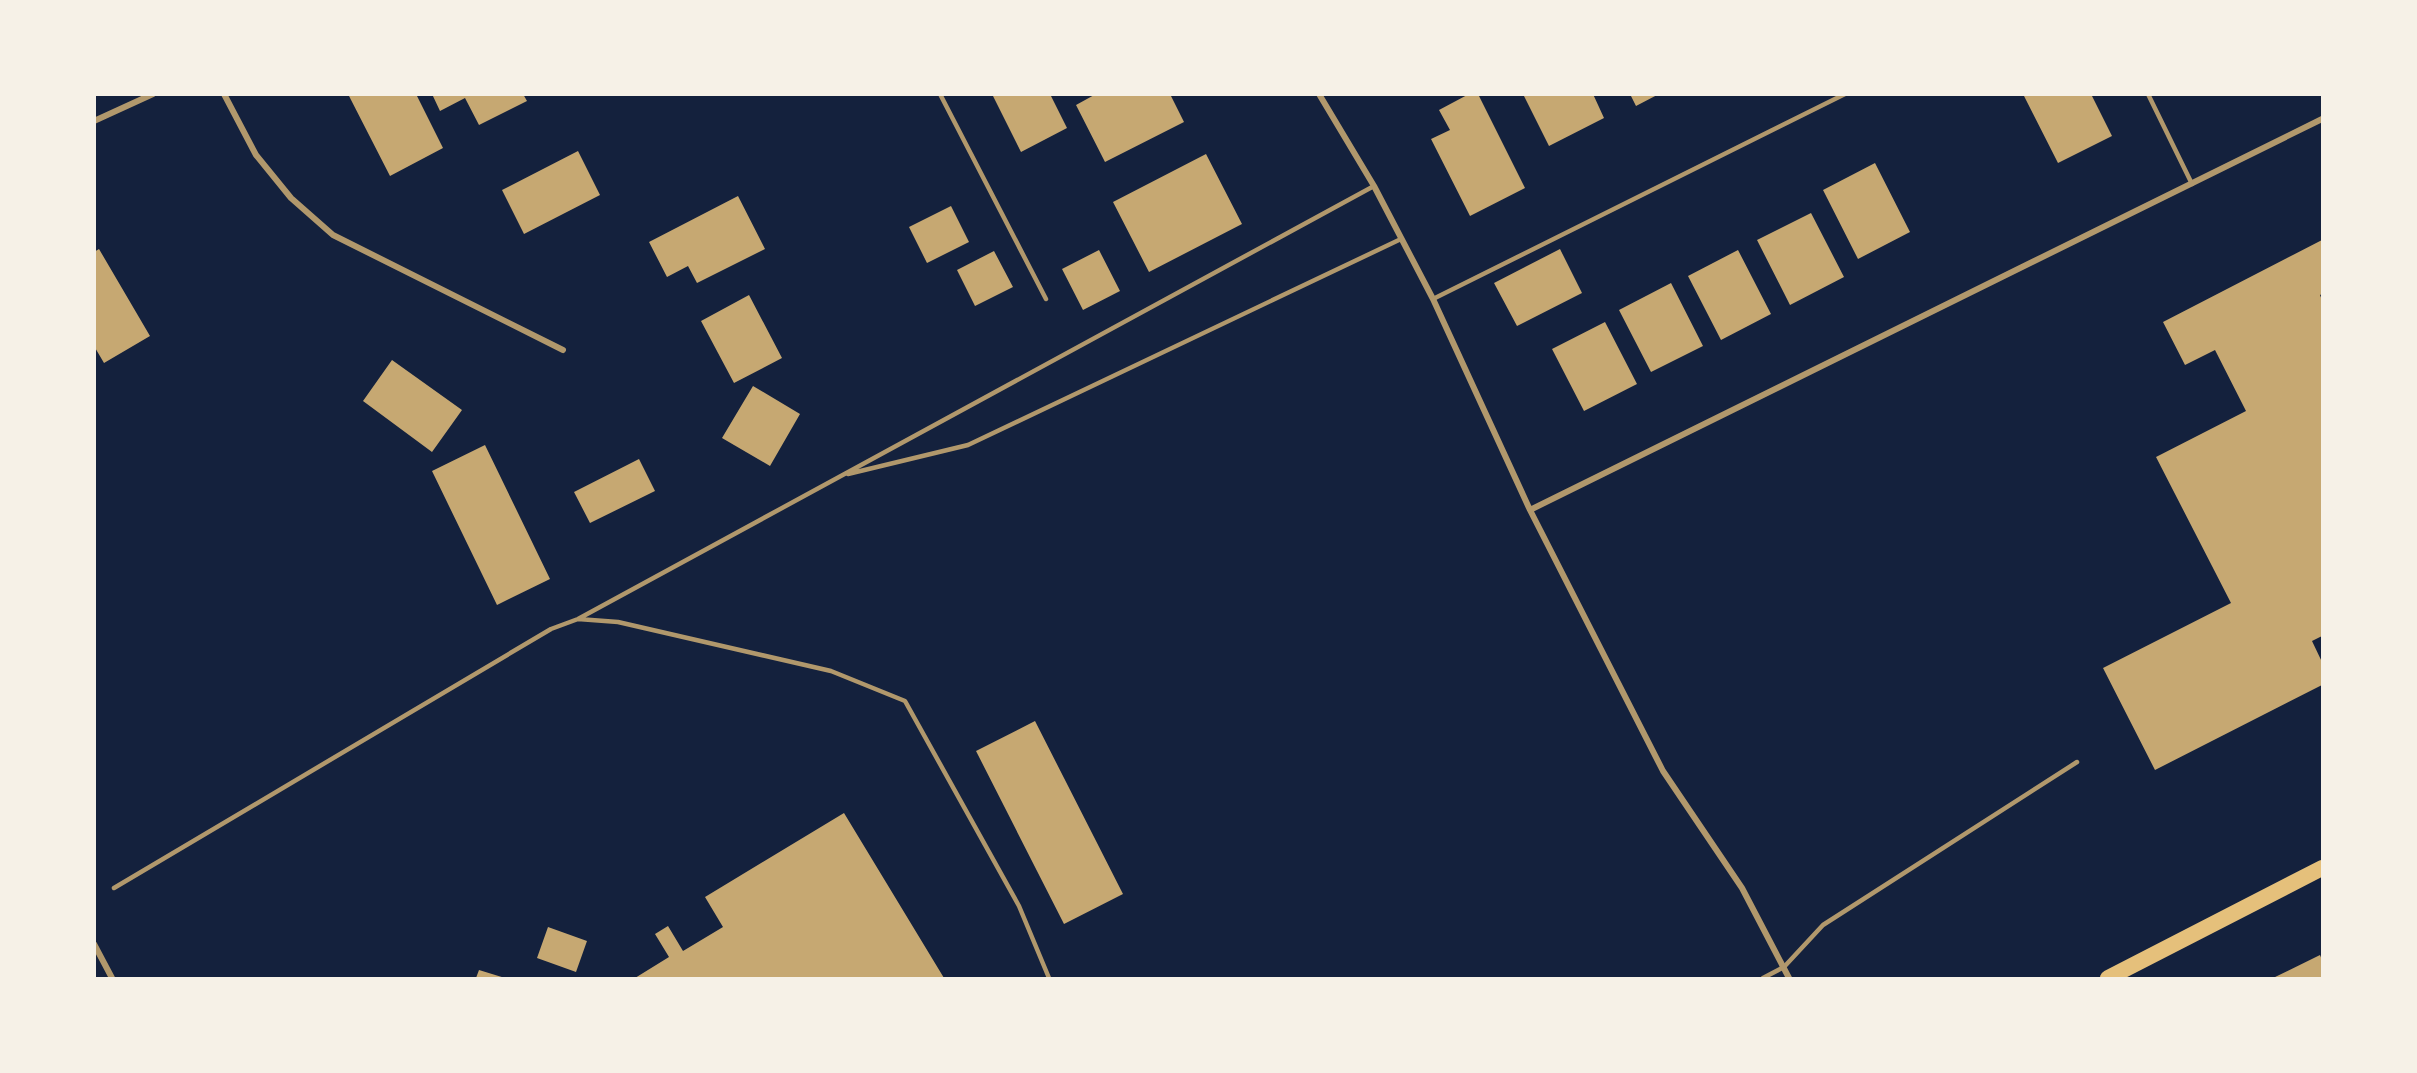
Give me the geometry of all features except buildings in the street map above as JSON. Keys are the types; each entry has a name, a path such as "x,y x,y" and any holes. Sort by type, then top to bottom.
{"highway":[{"path":"2108,978 2322,868"}],"street":[{"path":"94,121 153,94"},
{"path":"224,94 256,155 291,198 333,235 563,350"},
{"path":"1319,94 1374,186 1433,299 1530,510 1663,771 1742,888 1789,978"},
{"path":"1530,510 2322,119"},
{"path":"94,944 112,978"}],"lane":[{"path":"940,94 1046,299"},
{"path":"1433,299 1845,94"},
{"path":"2148,94 2192,184"},
{"path":"114,888 551,629 578,619 1374,186"},
{"path":"842,476 968,445 1401,239"},
{"path":"578,619 618,622 831,671 905,701 1019,906 1049,978"},
{"path":"1763,978 1784,968 1823,925 2077,762"}]}
